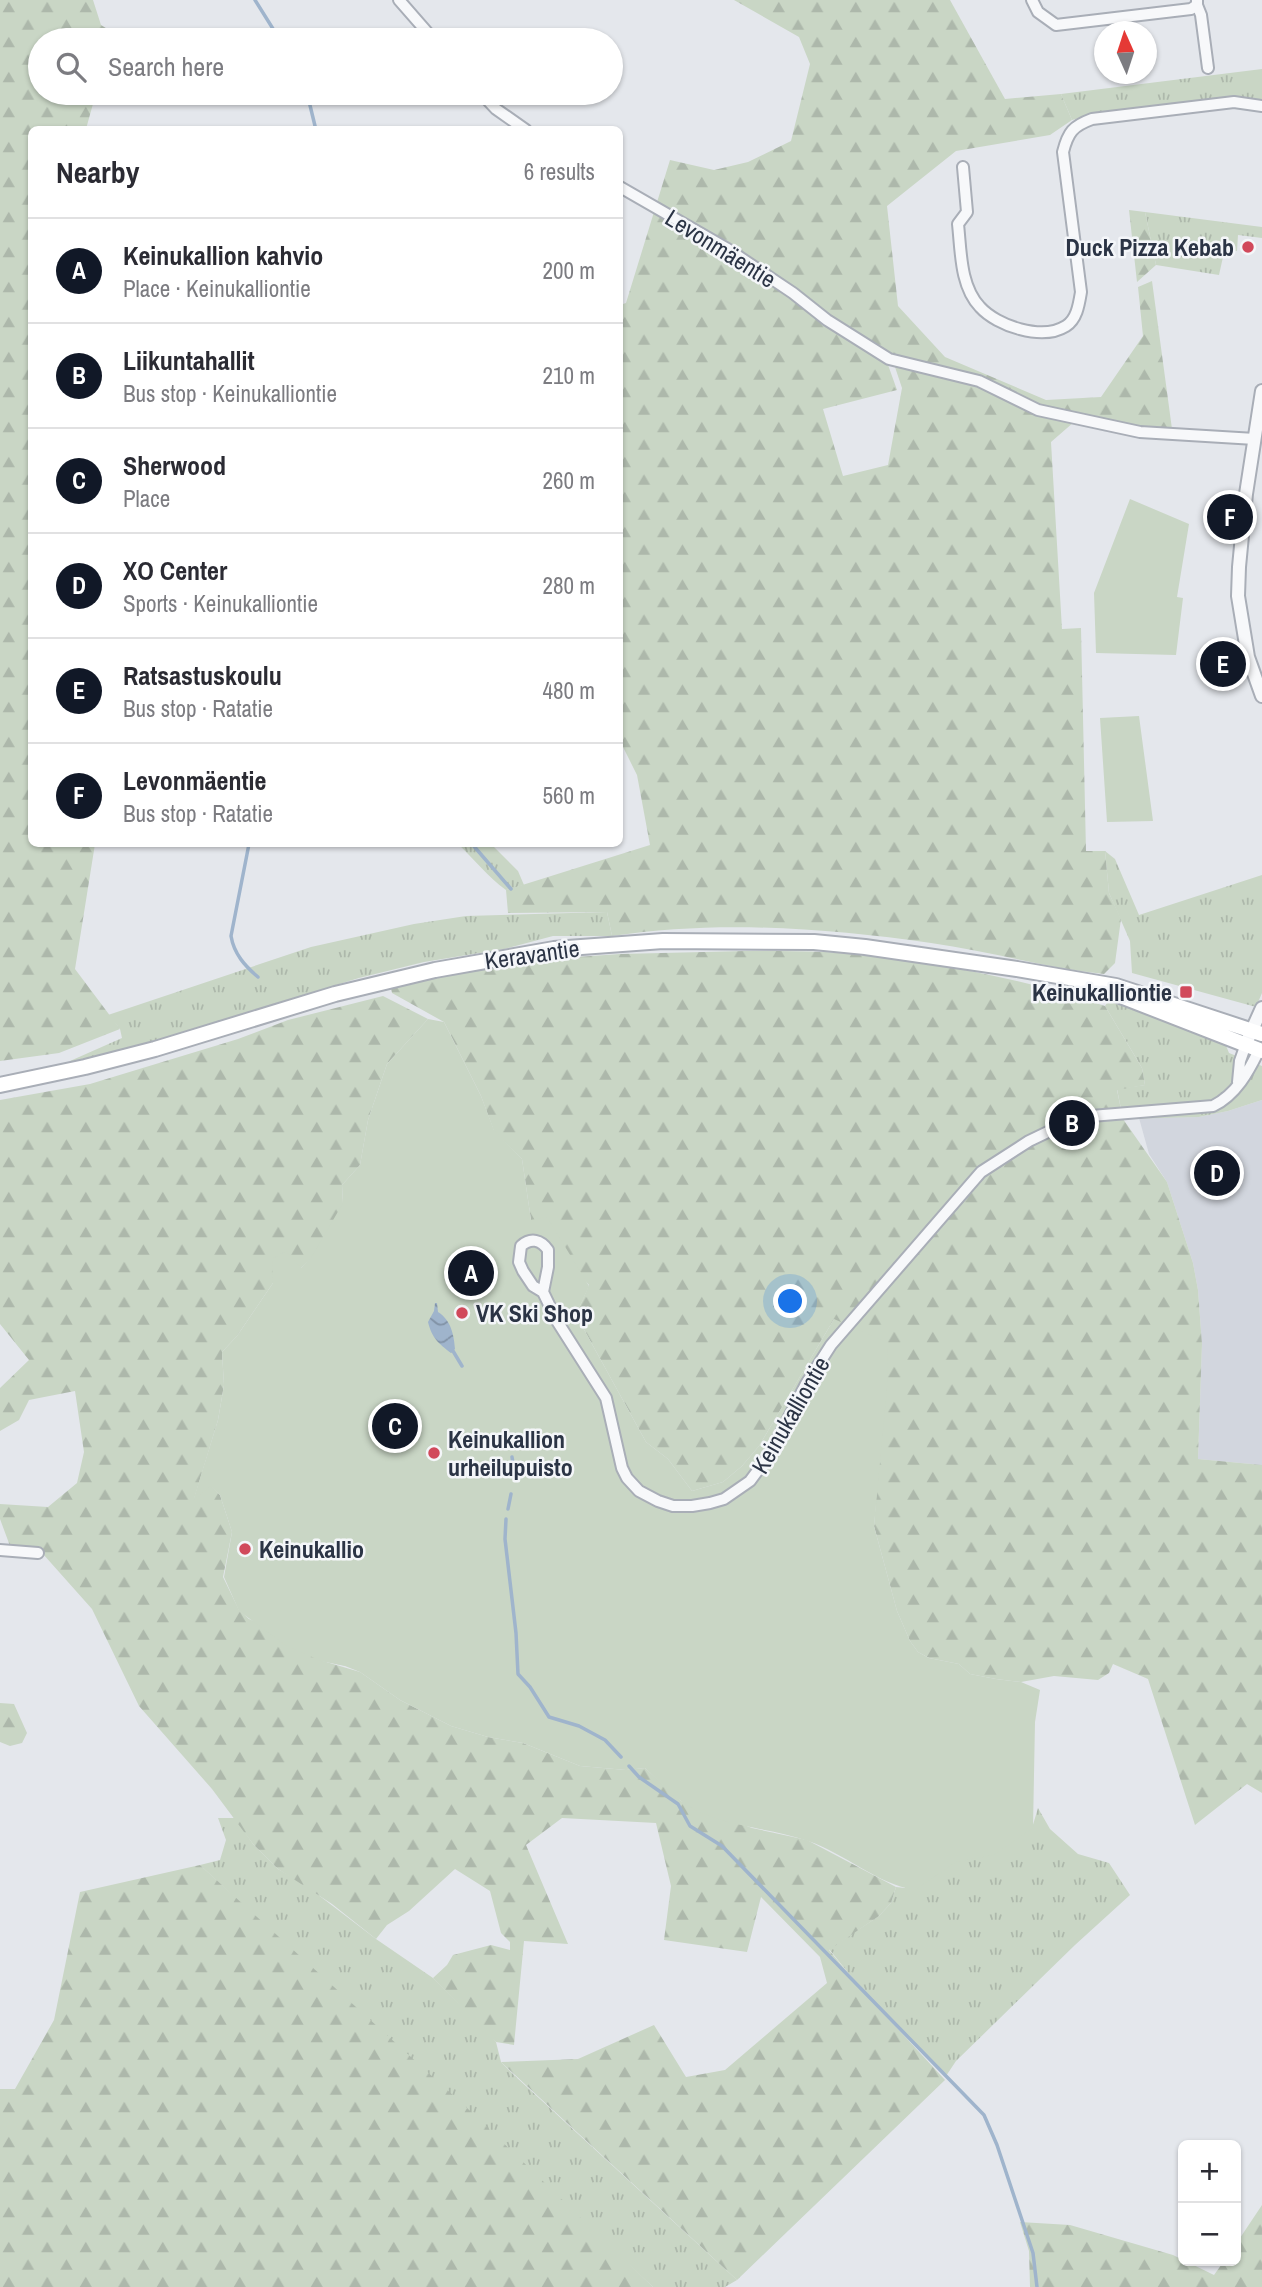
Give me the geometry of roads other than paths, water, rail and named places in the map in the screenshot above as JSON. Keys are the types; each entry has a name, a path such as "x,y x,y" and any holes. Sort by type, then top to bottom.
{"main road":[{"name":"Keravantie","path":"0,1085 155,1049 335,994 435,970 542,951 676,941 814,942 943,958 1116,986 1257,1032"},
{"name":"Keravantie","path":"1077,981 1257,1047"}],"street":[{"path":"399,0 424,28"},
{"path":"1032,0 1038,12 1056,24 1191,9 1197,3 1208,68"},
{"path":"963,167 967,212 958,224 965,282 979,307 1001,322 1042,333 1066,326 1077,312 1081,292 1063,152 1067,136 1079,124 1092,119 1234,102 1262,106"},
{"path":"492,105 520,126"},
{"name":"Levonmäentie","path":"623,189 726,248 793,293 827,320 889,359 979,381 1038,410 1140,432 1255,439"},
{"path":"1262,391 1247,494 1238,596 1248,656 1262,696"},
{"path":"1257,1047 1262,1008"},
{"name":"Keinukalliontie","path":"543,1292 557,1321 606,1398 622,1468 627,1478 639,1491 673,1506 692,1506 724,1499 750,1481 770,1454 806,1384 831,1345 981,1172 1029,1141 1079,1116 1213,1106 1223,1101 1237,1085 1240,1061 1257,1047"},
{"path":"0,1550 38,1553"}],"water":[{"path":"435,1303 453,1333 455,1349 451,1353 431,1332 428,1322"}],"waterway":[{"path":"255,0 272,28"},
{"path":"310,105 315,126"},
{"path":"248,847 231,936 241,959 258,977"},
{"path":"475,847 511,889"},
{"path":"453,1351 462,1366"},
{"path":"512,1457 515,1475"},
{"path":"508,1509 511,1494"},
{"path":"506,1519 505,1539 518,1674 530,1687 549,1717 579,1726 605,1740 621,1757"},
{"path":"629,1766 639,1777 678,1804 690,1826 722,1846 984,2115 997,2145 1033,2253 1037,2287"}],"place":[{"name":"Duck Pizza Kebab","path":"1248,247"},
{"name":"Levonmäentie","path":"1230,517"},
{"name":"Ratsastuskoulu","path":"1223,664"},
{"name":"Keinukalliontie","path":"1186,992"},
{"name":"Liikuntahallit","path":"1072,1123"},
{"name":"XO Center","path":"1217,1173"},
{"name":"Keinukallion kahvio","path":"471,1273"},
{"name":"VK Ski Shop","path":"462,1313"},
{"name":"Sherwood","path":"395,1426"},
{"name":"Keinukallion urheilupuisto","path":"434,1453"},
{"name":"Keinukallio","path":"245,1549"}]}
